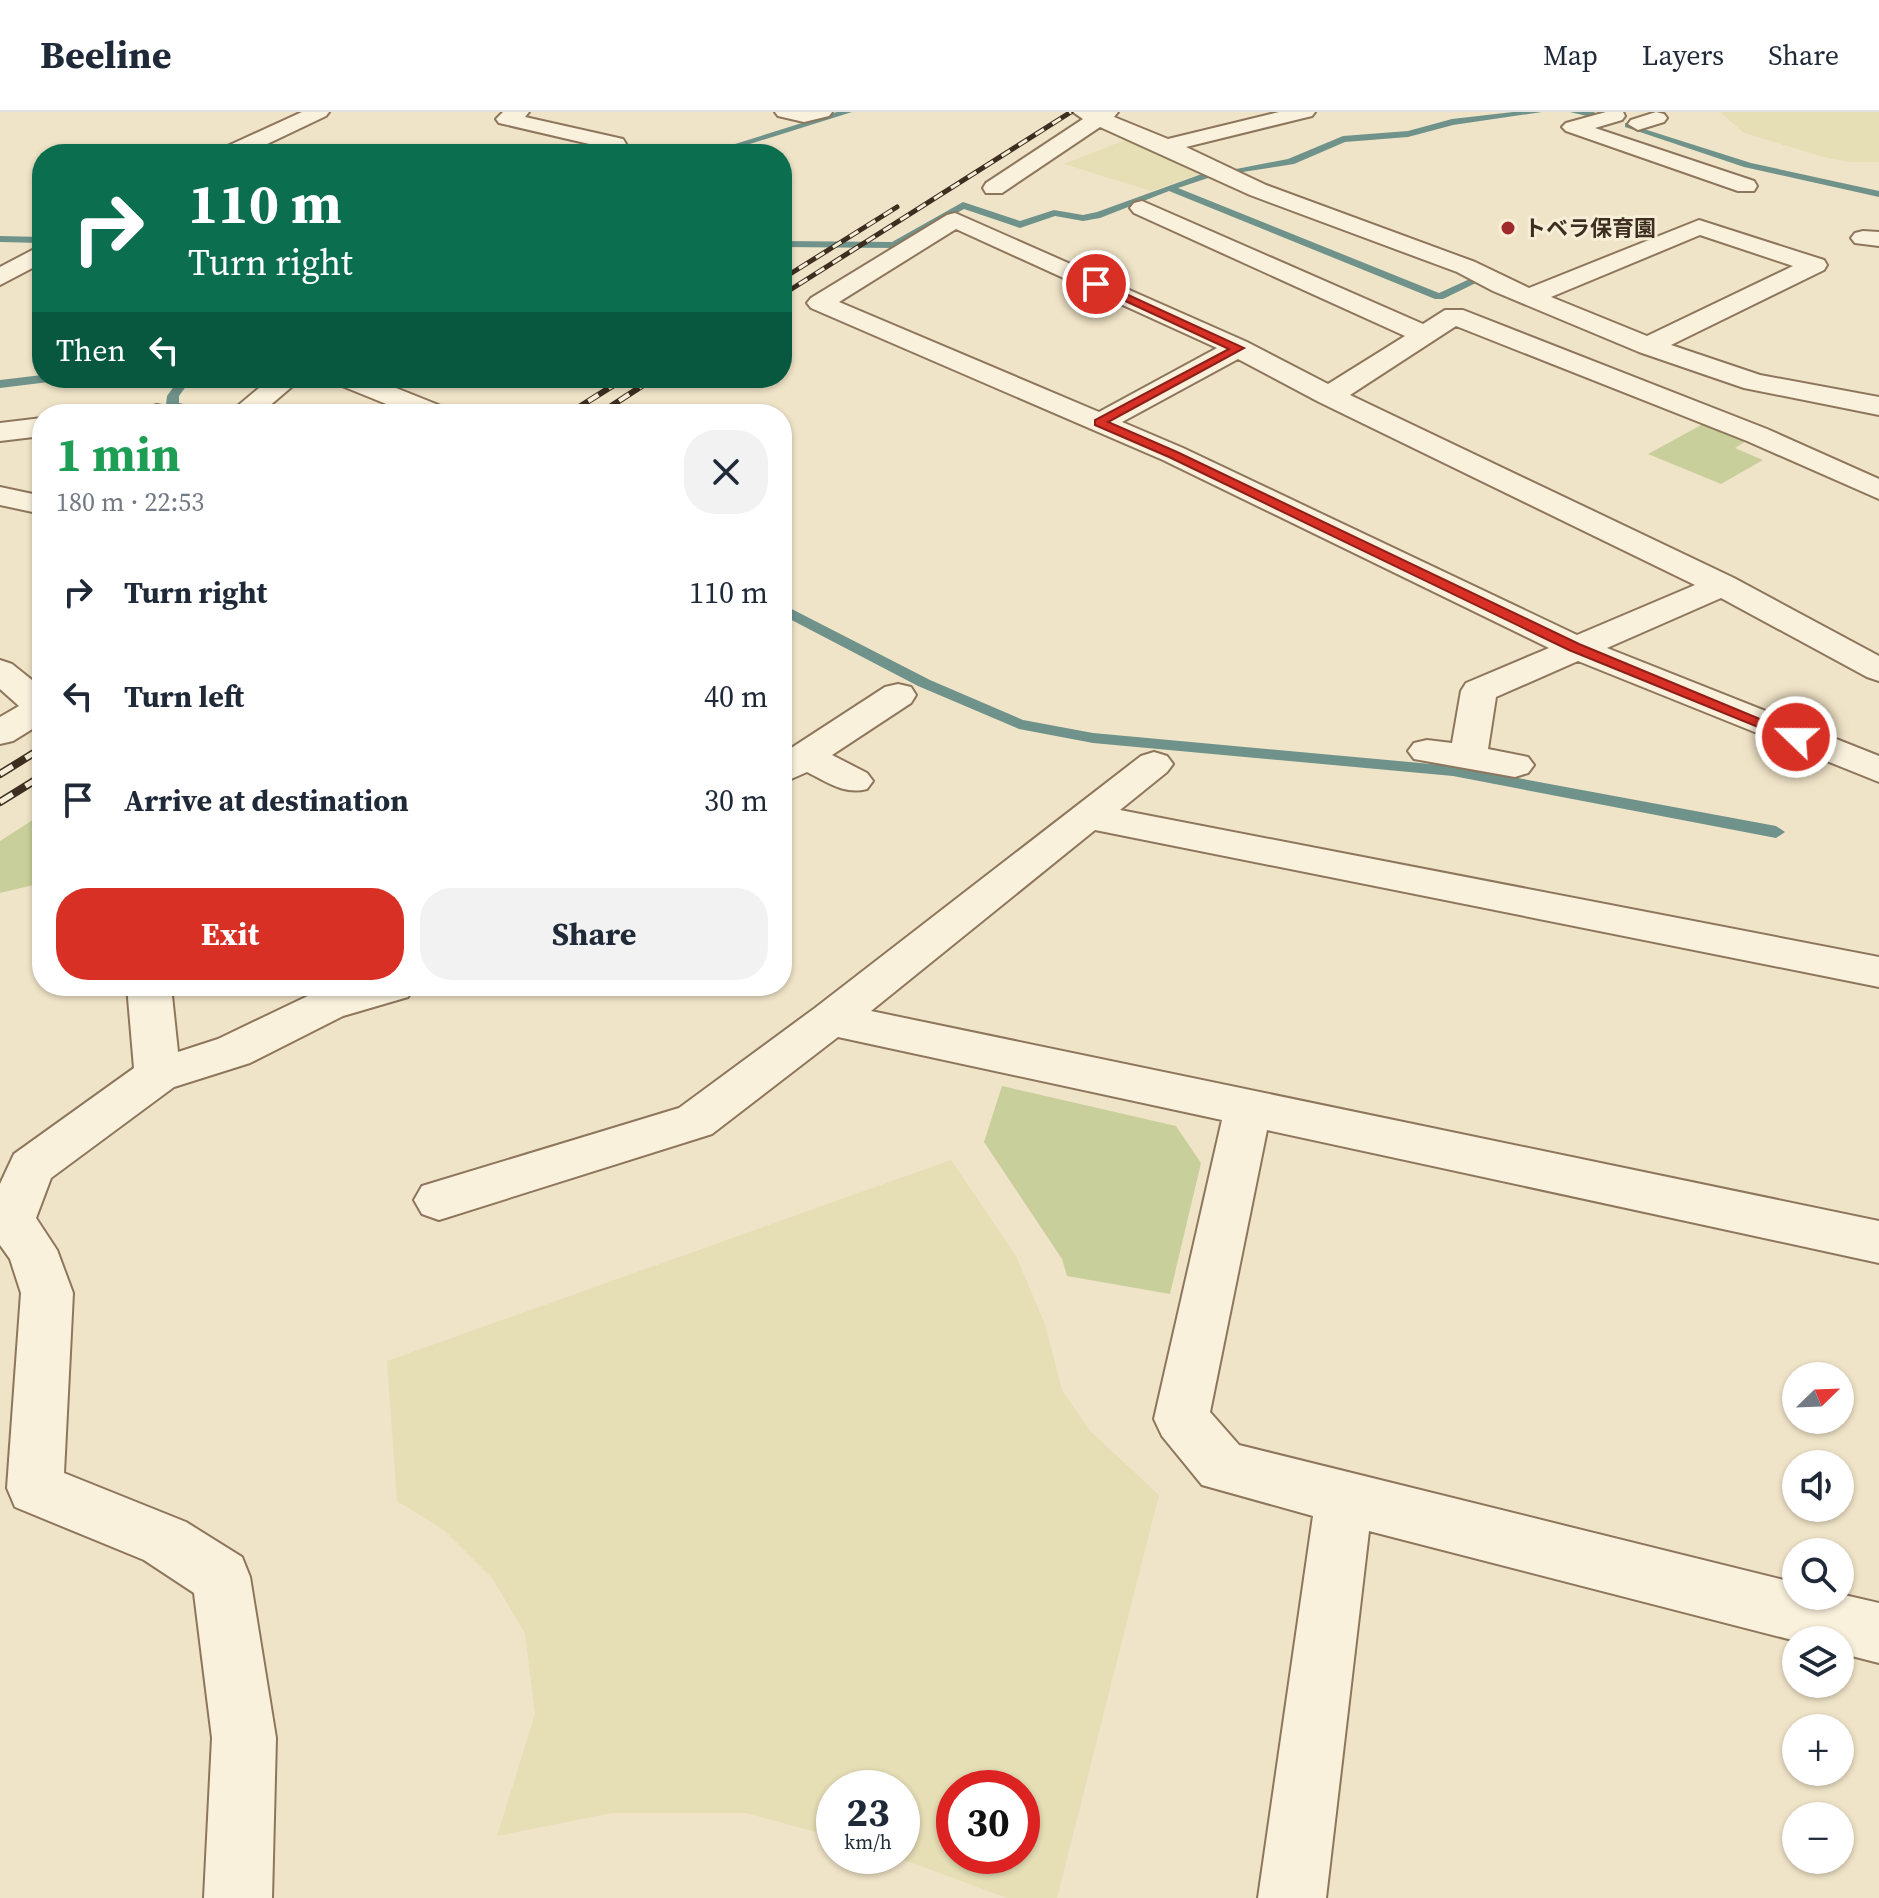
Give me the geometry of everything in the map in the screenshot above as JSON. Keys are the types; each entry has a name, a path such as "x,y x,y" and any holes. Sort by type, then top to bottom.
{"street":[{"path":"250,144 319,112"},
{"path":"519,112 506,119 615,144"},
{"path":"785,112 804,116 822,112"},
{"path":"994,188 1097,114 1258,190 1466,267 1529,297 1648,346 1754,382 1879,406"},
{"path":"1654,125 1609,114 1573,127 1698,164 1746,186"},
{"path":"1166,146 1309,115"},
{"path":"1015,175 1040,183"},
{"path":"1142,208 1425,335"},
{"path":"1879,670 1722,585 1329,396 1238,348 955,220 820,303 1173,454 1574,647 1879,770"},
{"path":"1529,297 1699,227 1815,265 1648,346"},
{"path":"0,278 32,258"},
{"path":"1329,396 1454,316 1757,435 1879,490"},
{"path":"1099,423 1238,348"},
{"path":"255,404 275,388"},
{"path":"362,388 386,404"},
{"path":"0,432 32,428"},
{"path":"0,496 32,503"},
{"path":"1468,758 1479,691 1722,585"},
{"path":"0,671 32,698"},
{"path":"793,763 898,695"},
{"path":"0,733 32,713"},
{"path":"1427,751 1515,765"},
{"path":"793,763 854,781"},
{"path":"439,1200 695,1121 831,1019 1154,764"},
{"path":"1090,817 1879,972"},
{"path":"150,996 158,1075"},
{"path":"238,1898 244,1738 221,1577 165,1541 35,1488 47,1293 32,1250 10,1221 16,1161 158,1075 234,1051 328,1005 359,996"},
{"path":"831,1019 1879,1242"},
{"path":"1248,1109 1181,1419 1222,1467 1879,1633"},
{"path":"1292,1898 1344,1498"}],"shaded area":[{"path":"1720,112 1879,112 1879,162 1849,162 1824,157 1744,133"},
{"path":"1130,138 1206,172 1151,191 1064,164"},
{"path":"951,1160 1016,1256 1045,1324 1062,1390 1090,1431 1159,1495 1057,1898 1007,1898 942,1874 1040,1874 1040,1770 936,1770 936,1872 920,1866 920,1770 816,1770 816,1832 746,1813 612,1813 497,1836 535,1714 525,1633 492,1578 444,1530 397,1501 387,1361"}],"green space":[{"path":"1703,424 1746,441 1735,448 1763,460 1721,484 1648,454"},
{"path":"32,820 32,885 0,893 0,841"},
{"path":"1002,1086 1176,1126 1201,1163 1170,1294 1067,1276 1062,1259 984,1142"}],"waterway":[{"path":"741,144 847,112"},
{"path":"1236,170 1290,162 1343,139 1408,134 1452,122 1537,112"},
{"path":"1575,112 1591,114"},
{"path":"1628,125 1748,165 1879,194"},
{"path":"792,244 894,245 963,205 1020,225 1054,213 1083,218 1100,215 1210,174"},
{"path":"1169,188 1439,297 1476,280"},
{"path":"0,239 32,240"},
{"path":"0,384 32,380"},
{"path":"172,404 179,388"},
{"path":"792,614 924,683 1019,724 1093,738 1453,771 1776,832"}],"railway":[{"path":"792,289 1071,112"},
{"path":"792,273 897,207"},
{"path":"584,404 609,388"},
{"path":"614,404 639,388"},
{"path":"0,774 32,754"},
{"path":"0,802 32,782"}],"place":[{"name":"トベラ保育園","path":"1508,228"}],"route":[{"path":"1096,284 1238,348 1099,423 1173,454 1574,647 1796,737"}]}
